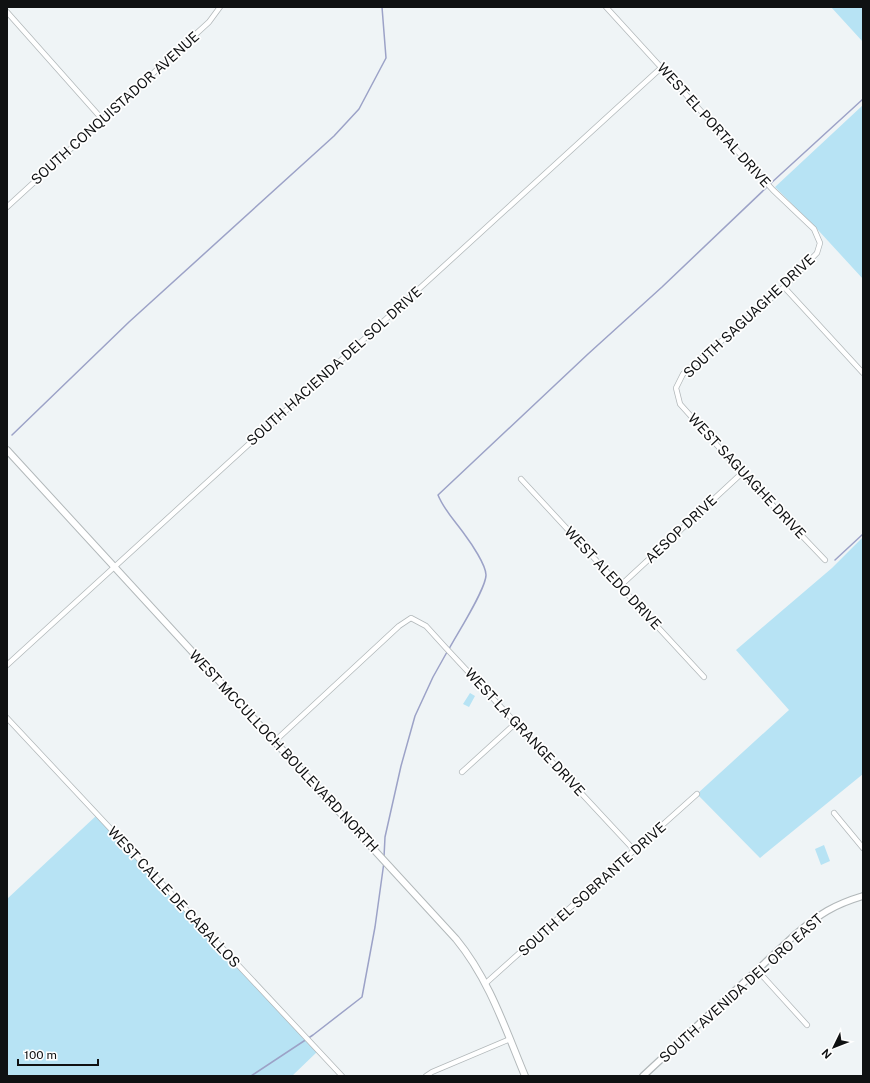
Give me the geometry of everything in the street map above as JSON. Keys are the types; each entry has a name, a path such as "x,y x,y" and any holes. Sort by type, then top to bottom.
{"main road":[{"name":"WEST MCCULLOCH BOULEVARD NORTH","path":"7,450 456,938 471,958 486,984 525,1076"}],"street":[{"name":"SOUTH CONQUISTADOR AVENUE","path":"7,207 209,22 220,7"},
{"name":"WEST EL PORTAL DRIVE","path":"606,7 773,190 814,230 820,243"},
{"path":"7,12 102,119"},
{"name":"SOUTH HACIENDA DEL SOL DRIVE","path":"7,665 662,67"},
{"name":"SOUTH SAGUAGHE DRIVE","path":"676,388 683,374 784,287 817,253 820,243"},
{"path":"784,287 863,373"},
{"name":"WEST SAGUAGHE DRIVE","path":"676,388 680,404 742,473 826,560"},
{"name":"AESOP DRIVE","path":"620,586 742,473"},
{"name":"WEST ALEDO DRIVE","path":"521,479 704,677"},
{"name":"WEST LA GRANGE DRIVE","path":"275,741 399,626 411,618 426,626 517,722 635,852"},
{"name":"WEST CALLE DE CABALLOS","path":"7,718 342,1076"},
{"path":"462,772 517,722"},
{"name":"SOUTH EL SOBRANTE DRIVE","path":"486,984 635,852 697,794"},
{"path":"834,813 863,848"},
{"name":"SOUTH AVENIDA DEL ORO EAST","path":"643,1076 758,971 797,933 818,916 841,902 863,896"},
{"path":"758,971 807,1025"},
{"path":"426,1076 432,1072 510,1039"}],"shaded area":[{"path":"831,7 863,7 863,42"},
{"path":"863,105 863,279 818,230 775,187"},
{"path":"863,537 863,774 760,858 697,794 789,710 736,650 832,568"},
{"path":"470,693 475,696 469,707 463,704"},
{"path":"97,815 318,1051 292,1076 7,1076 7,899"},
{"path":"824,845 830,861 821,865 815,849"}],"waterway":[{"path":"12,435 129,322 334,136 359,109 386,58 382,7"},
{"path":"770,184 863,99"},
{"path":"449,649 476,601 485,582 486,575 484,566 478,554 447,511 438,495 588,354 662,287 767,187"},
{"path":"835,560 863,534"},
{"path":"384,857 385,837 401,766 415,716 433,677 447,652"},
{"path":"251,1076 313,1035 362,997 375,927 384,862"}]}
